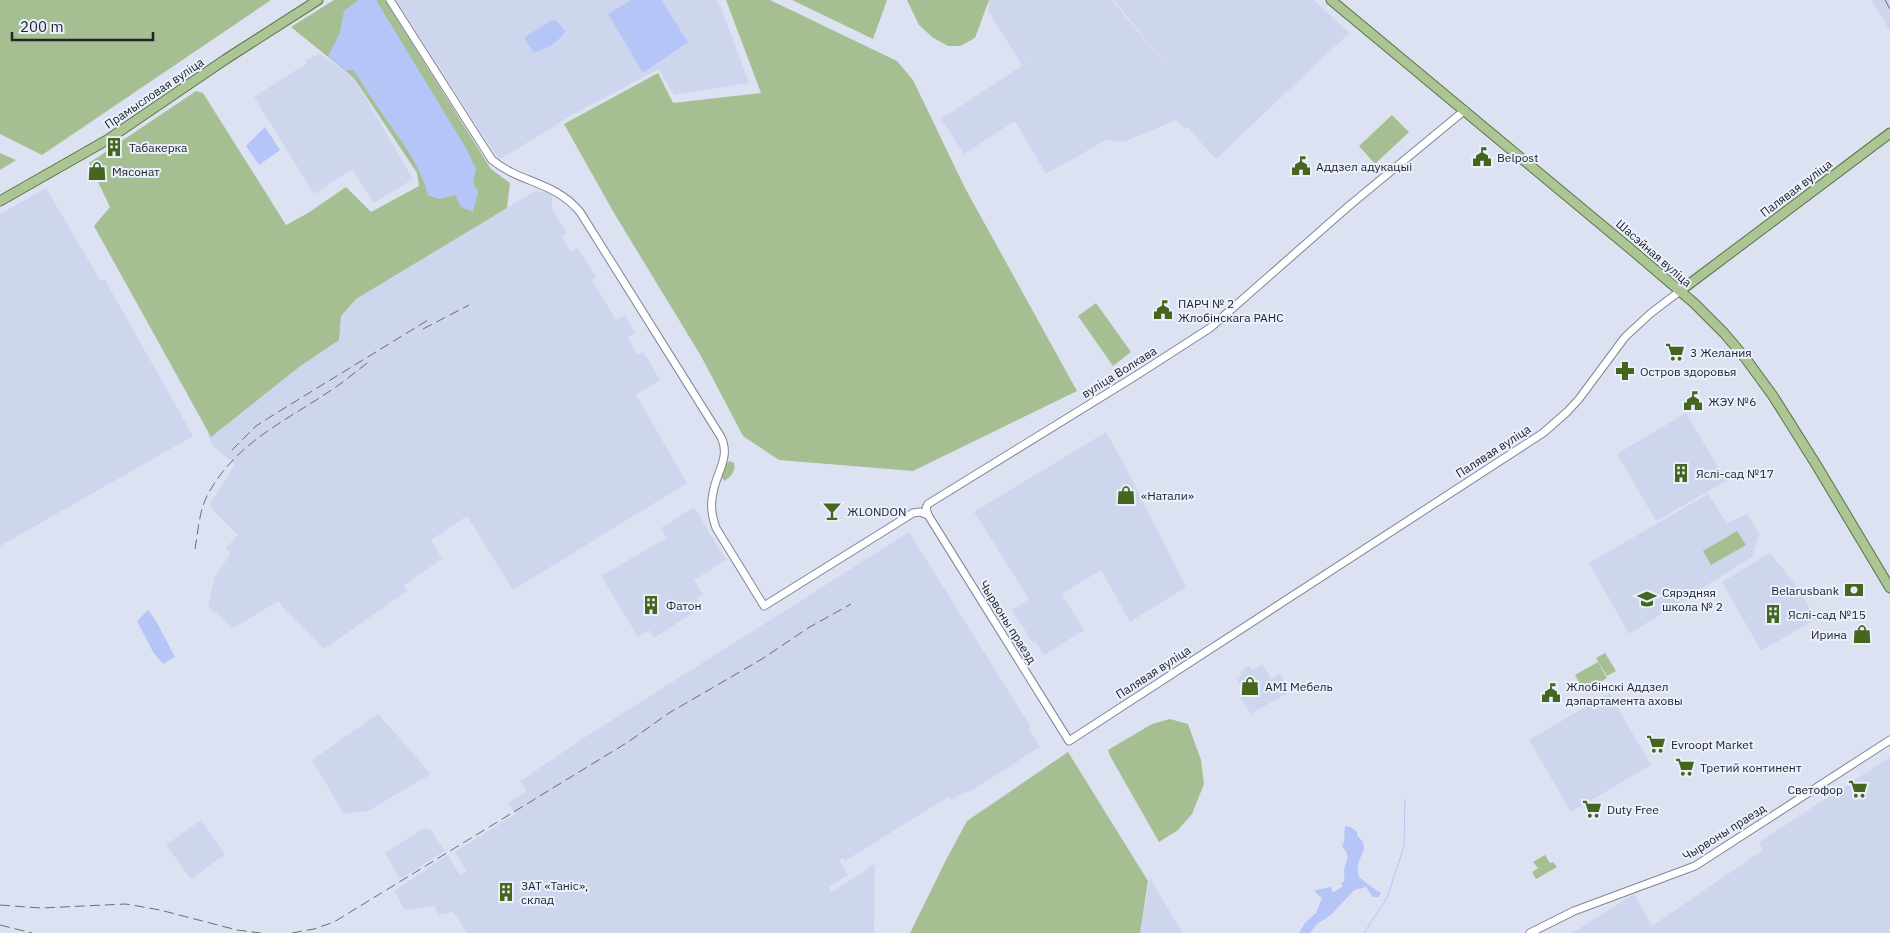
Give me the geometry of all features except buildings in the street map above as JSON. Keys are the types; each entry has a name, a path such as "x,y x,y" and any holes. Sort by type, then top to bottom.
{"main road":[{"name":"Прамысловая вуліца","path":"0,200 107,140 226,59 318,0"},
{"name":"Шасэйная вуліца","path":"1331,0 1680,291 1729,338 1773,396 1890,588"},
{"name":"Палявая вуліца","path":"1680,291 1890,133"}],"street":[{"path":"390,0 492,160 510,173 560,193 580,212 721,436 725,447 724,458 712,494 712,516 716,528 764,606 913,513 920,512 928,515"},
{"name":"вуліца Волкава","path":"928,515 926,508 934,499 1137,375 1210,328 1350,205 1465,110"},
{"name":"Палявая вуліца","path":"1069,741 1543,433 1579,399 1624,337 1680,291"},
{"name":"Чырвоны праезд","path":"928,515 1069,741"},
{"name":"Чырвоны праезд","path":"1530,933 1574,911 1695,866 1890,740"}],"shaded area":[{"path":"396,0 716,0 721,7 749,83 674,95 659,69 572,115 499,160"},
{"path":"989,0 1112,0 1185,89 1114,0 1314,0 1349,33 1216,159 1187,127 1185,129 1176,120 1124,142 1106,140 1046,174 1015,121 964,154 941,119 1041,53 1022,65 988,11"},
{"path":"1871,0 1890,0 1890,31 1875,6"},
{"path":"320,54 354,78 413,179 374,203 352,169 314,194 254,97 307,63 305,60"},
{"path":"46,188 100,280 105,280 193,436 0,546 0,214"},
{"path":"537,190 538,192 545,191 552,195 552,209 567,233 562,237 571,252 578,248 596,277 592,280 616,320 625,315 635,333 628,337 637,355 644,352 660,380 636,395 687,483 513,590 467,516 431,540 442,559 404,585 407,591 324,649 282,607 279,601 233,628 208,606 215,576 231,553 225,549 238,535 209,506 235,464 211,445 212,442 207,435 210,429 327,314"},
{"path":"1686,413 1726,481 1656,521 1617,454"},
{"path":"1106,432 1186,587 1130,622 1101,570 1062,594 1084,630 1044,655 1036,642 1033,643 1012,610 1029,599 974,512"},
{"name":"Сярэдняя школа № 2","path":"1708,494 1727,523 1747,514 1759,533 1752,557 1629,634 1589,563"},
{"path":"694,507 726,560 694,580 703,594 697,598 702,607 654,638 649,630 638,637 601,576 666,538 661,528"},
{"path":"909,532 1029,724 1031,728 1029,730 1040,747 968,793 966,791 951,800 948,797 845,861 843,858 839,860 848,875 829,887 832,892 875,864 874,933 467,933 453,912 438,915 435,906 405,910 394,891 448,855 460,875 467,871 455,852 515,814 508,803 527,791 520,781 587,736"},
{"path":"1770,553 1798,588 1816,619 1761,651 1722,582"},
{"path":"1262,664 1271,679 1280,673 1289,692 1251,714 1240,697 1245,693 1236,679 1242,675 1240,672 1249,666 1252,670"},
{"path":"1609,693 1651,765 1571,812 1529,740"},
{"path":"378,714 431,774 368,811 344,814 312,760"},
{"path":"1890,757 1890,933 1572,933 1634,894 1652,926 1763,850 1759,842"},
{"path":"201,820 225,854 191,879 166,845"},
{"path":"424,828 430,829 445,851 400,879 385,853"},
{"path":"1150,878 1161,897 1183,933 1140,933"}],"green space":[{"path":"0,0 271,0 42,155 0,134"},
{"path":"334,0 385,0 491,169 510,183 507,208 356,299 341,316 339,340 299,367 211,437 94,226 110,207 89,163 196,91 203,93 286,225 308,213 346,187 371,212 419,186 417,173 354,78 291,27"},
{"path":"726,0 770,0 897,61 913,80 965,188 1077,391 913,471 779,460 743,436 701,356 614,213 564,124 658,73 673,103 761,93"},
{"path":"792,0 887,0 873,39"},
{"path":"907,0 989,0 975,38 960,46 948,46 932,37 919,25"},
{"path":"1392,115 1409,132 1375,164 1359,146"},
{"path":"0,153 16,160 0,170"},
{"path":"1096,303 1131,352 1113,366 1078,316"},
{"path":"730,461 734,463 734,471 724,481 722,477 723,470 726,463"},
{"path":"1737,531 1746,545 1711,565 1703,551"},
{"path":"1605,653 1616,671 1607,676 1596,658"},
{"path":"1598,662 1607,678 1584,691 1575,675"},
{"path":"1170,719 1188,724 1201,760 1204,784 1192,814 1178,830 1159,842 1108,750 1152,724"},
{"path":"1068,752 1148,881 1140,933 910,933 967,821"},
{"path":"1545,855 1550,863 1553,862 1557,867 1536,879 1532,872 1538,868 1533,862"}],"water":[{"path":"358,0 376,0 466,148 476,169 473,182 478,192 473,212 461,207 455,195 439,199 428,195 419,171 408,151 353,70 345,71 328,57 340,32 344,11"},
{"path":"631,0 661,0 688,42 643,73 608,14"},
{"path":"552,20 557,21 565,31 552,45 533,52 525,37"},
{"path":"265,127 280,150 259,165 246,146"},
{"path":"148,610 175,657 163,664 153,652 137,621"},
{"path":"1345,826 1351,827 1357,832 1357,836 1363,843 1364,850 1358,866 1359,877 1381,893 1379,897 1373,897 1366,887 1354,890 1332,914 1317,924 1310,933 1299,933 1305,923 1316,913 1322,898 1315,892 1316,890 1331,887 1334,892 1343,886 1341,884 1344,881 1347,857 1342,846"}],"waterway":[{"path":"1364,933 1387,898 1404,846 1405,799"}],"railway":[{"path":"1885,0 1890,9"},
{"path":"423,329 469,305"},
{"path":"232,450 256,426 428,320"},
{"path":"195,549 204,502 219,476 233,460 266,432 321,397 370,361"},
{"path":"292,933 314,929 334,922 628,742 669,713 762,659 808,628 851,604"},
{"path":"0,905 41,908 126,904 160,910 237,930 261,933"},
{"path":"0,925 32,933"}],"place":[{"name":"Табакерка","path":"114,147"},
{"name":"Belpost","path":"1482,157"},
{"name":"Аддзел адукацыі","path":"1301,166"},
{"name":"Мясонат","path":"97,171"},
{"name":"ПАРЧ № 2 Жлобінскага РАНС","path":"1163,310"},
{"name":"3 Желания","path":"1675,352"},
{"name":"Остров здоровья","path":"1625,371"},
{"name":"ЖЭУ №6","path":"1693,401"},
{"name":"Яслі-сад №17","path":"1681,473"},
{"name":"«Натали»","path":"1126,495"},
{"name":"ЖLONDON","path":"832,511"},
{"name":"Belarusbank","path":"1854,590"},
{"name":"Сярэдняя школа № 2","path":"1647,599"},
{"name":"Фатон","path":"651,605"},
{"name":"Яслі-сад №15","path":"1773,614"},
{"name":"Ирина","path":"1862,634"},
{"name":"AMI Мебель","path":"1250,686"},
{"name":"Жлобінскі Аддзел дэпартамента аховы","path":"1551,693"},
{"name":"Evroopt Market","path":"1656,744"},
{"name":"Третий континент","path":"1685,767"},
{"name":"Светофор","path":"1858,789"},
{"name":"Duty Free","path":"1592,809"},
{"name":"ЗАТ «Таніс», склад","path":"506,892"}]}
